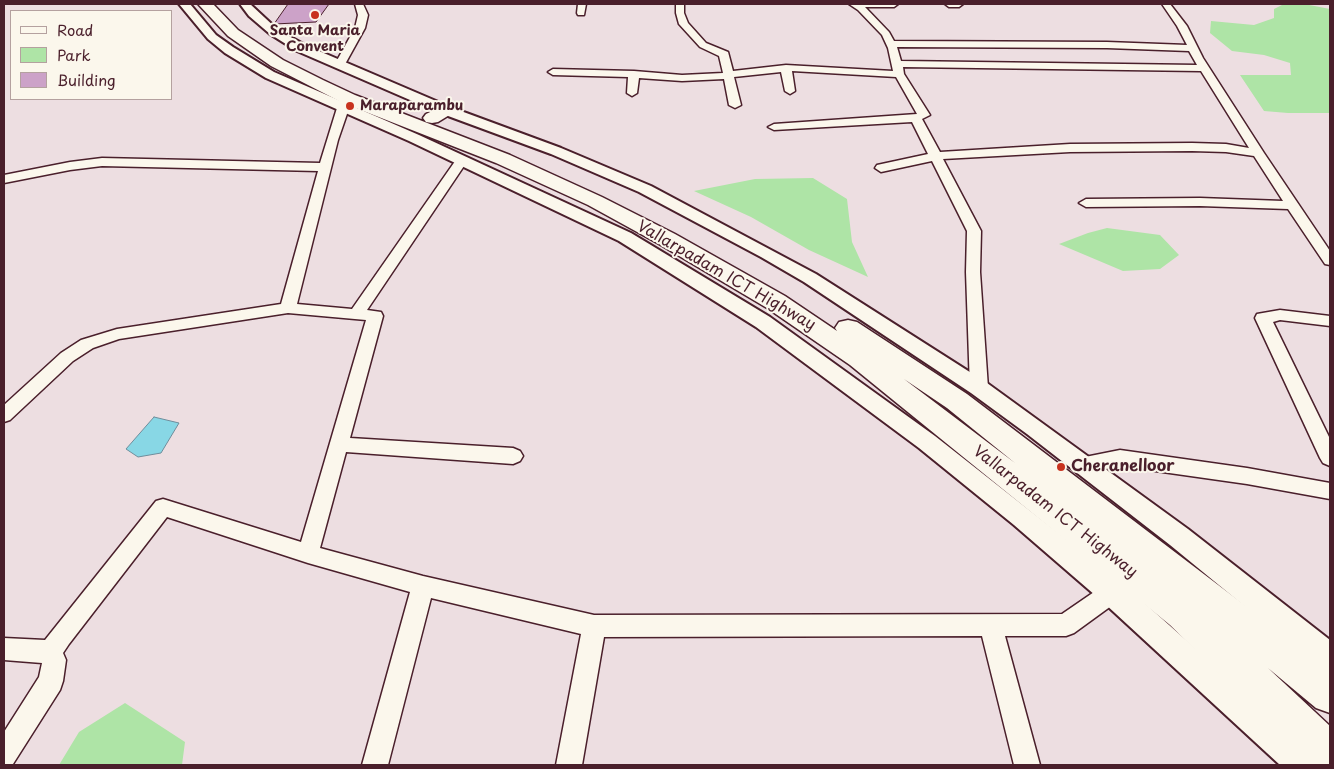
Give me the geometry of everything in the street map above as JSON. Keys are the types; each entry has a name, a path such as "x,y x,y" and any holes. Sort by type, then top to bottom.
{"highway":[{"name":"Vallarpadam ICT Highway","path":"205,4 234,33 277,63 348,94 603,188 694,235 819,309 957,401 1330,694"},
{"name":"Vallarpadam ICT Highway","path":"222,4 249,29 348,94"},
{"name":"Vallarpadam ICT Highway","path":"511,155 667,239 776,302 859,358 1183,613 1330,754"}],"street":[{"path":"184,4 200,25 229,50 270,75 348,94 332,140 288,308"},
{"path":"245,4 253,14 274,32 301,48 340,64 421,120 462,160 625,237 763,322 927,442 1023,518 1113,593 1303,765"},
{"path":"340,64 360,28 363,15 359,4"},
{"path":"680,4 680,13 684,24 703,45 724,54 735,105"},
{"path":"854,4 894,4"},
{"path":"774,127 916,118 924,115 899,69 886,34 861,8 854,4"},
{"path":"949,4 958,4"},
{"path":"1166,4 1182,26 1204,68 1330,261"},
{"path":"891,44 1107,45 1193,48"},
{"path":"786,68 790,91"},
{"path":"553,72 705,78 786,68 1204,68"},
{"path":"632,93 634,74"},
{"path":"916,118 974,231 973,272 979,388"},
{"path":"421,120 506,131 580,161 645,189 708,221 810,278 979,388 1085,465 1179,537 1330,658"},
{"path":"881,168 937,156 1070,148 1226,148 1258,152"},
{"path":"356,314 462,160"},
{"path":"4,179 70,166 102,162 292,168 326,167"},
{"path":"1086,203 1200,202 1294,205"},
{"path":"4,415 67,357 87,344 117,334 288,308 375,316 308,554"},
{"path":"1330,321 1280,315 1264,318 1330,458"},
{"path":"338,444 513,456"},
{"path":"1085,465 1120,458 1247,476 1330,491"},
{"path":"51,652 61,636 163,507 308,554 423,586 594,626 1066,625 1113,593 1135,575"},
{"path":"1152,554 1179,537"},
{"path":"376,765 423,586"},
{"path":"991,625 1027,765"},
{"path":"570,765 594,626"},
{"path":"4,649 51,652"},
{"path":"4,755 52,681 54,660 51,652"}],"green space":[{"path":"1284,4 1304,4 1330,9 1330,113 1264,111 1240,75 1291,75 1290,63 1264,55 1232,51 1210,33 1211,21 1254,25 1274,18 1274,9"},
{"path":"813,178 847,199 852,242 868,277 809,250 751,217 694,191 755,179"},
{"path":"1107,228 1160,235 1179,255 1160,269 1123,271 1059,244"},
{"path":"125,703 185,742 182,765 59,765 79,732"}],"water":[{"path":"154,417 179,423 161,453 138,457 126,449"}],"building":[{"name":"Santa Maria Convent","path":"288,4 329,4 316,22 274,24"}],"place":[{"name":"Santa Maria Convent","path":"315,15"},
{"name":"Maraparambu","path":"350,106"},
{"name":"Cheranelloor","path":"1061,467"}]}
